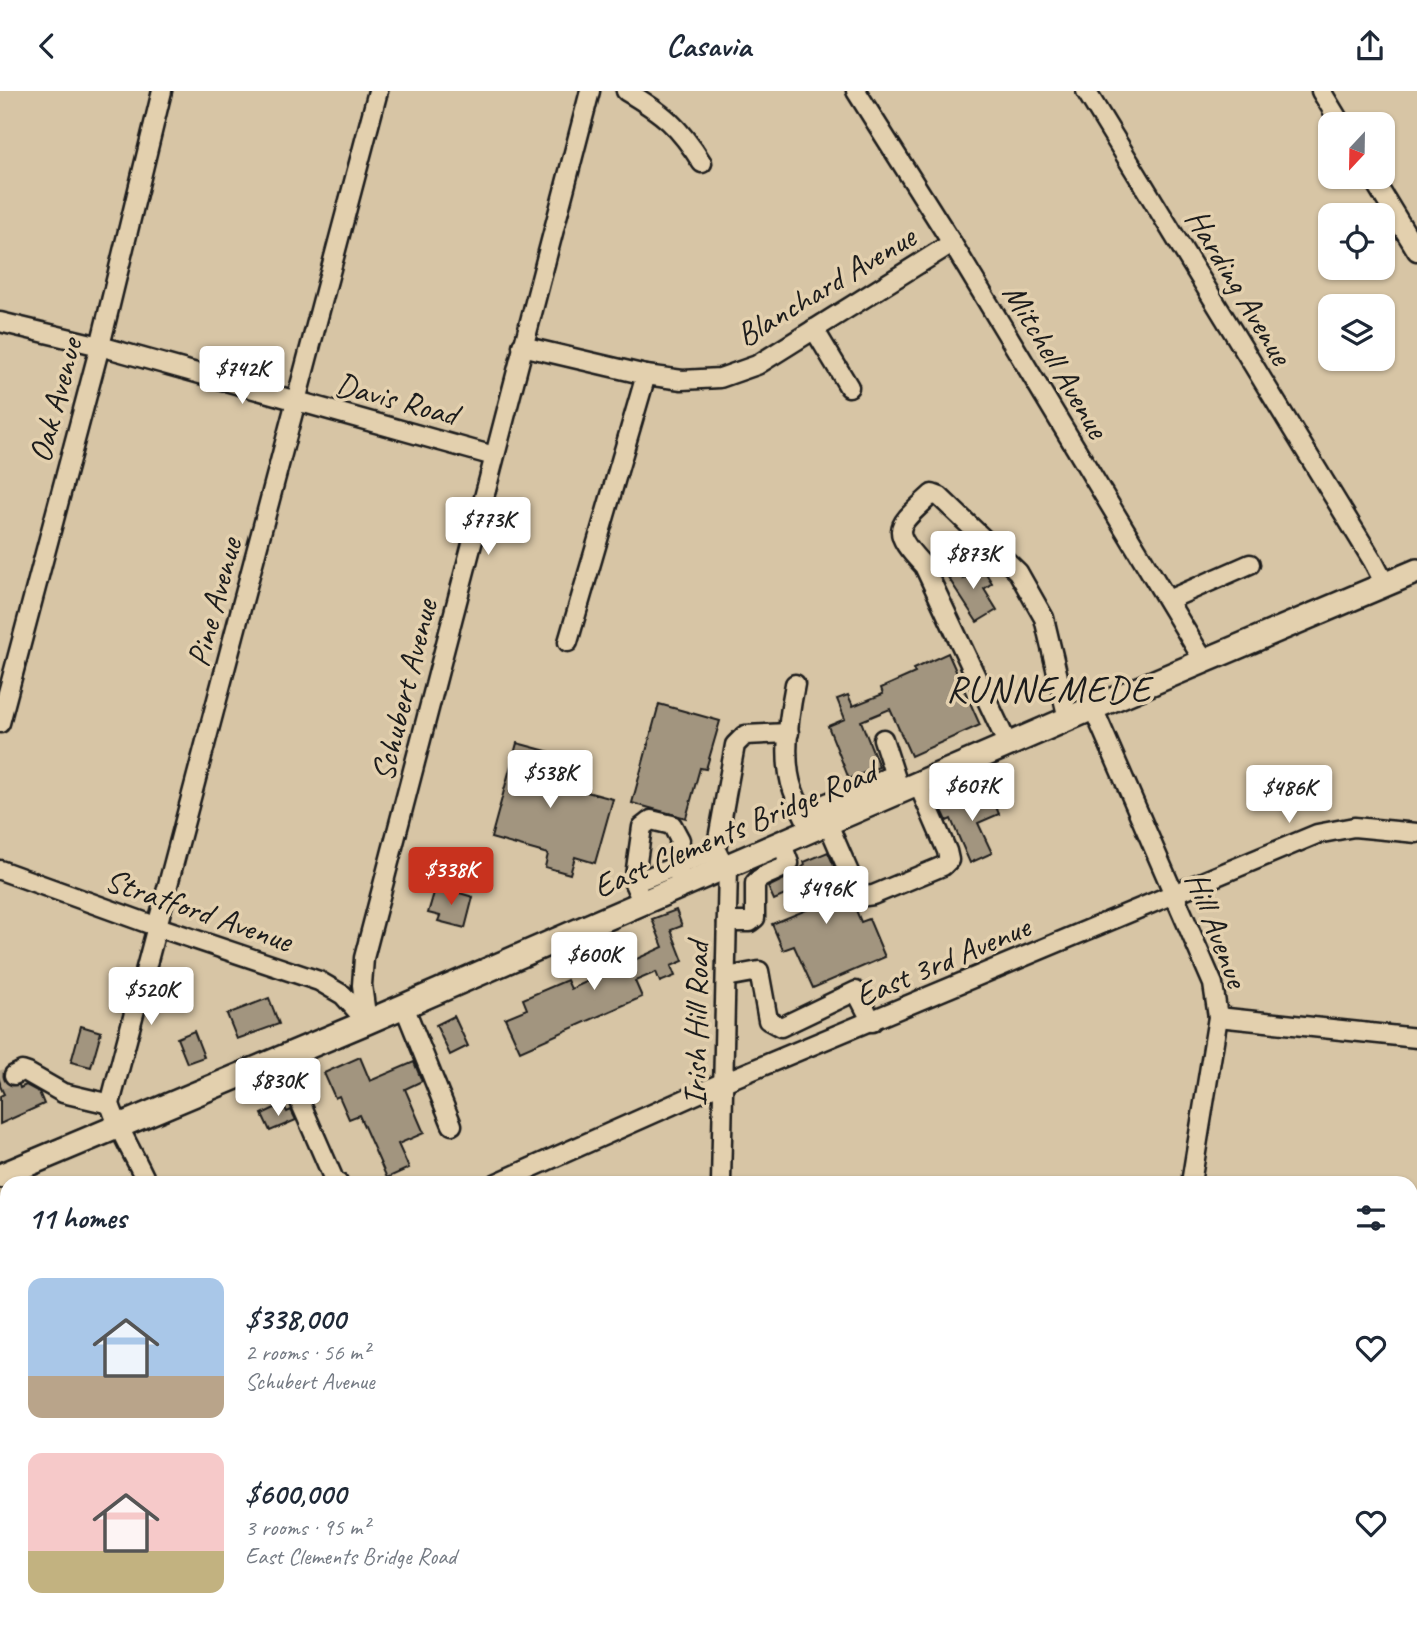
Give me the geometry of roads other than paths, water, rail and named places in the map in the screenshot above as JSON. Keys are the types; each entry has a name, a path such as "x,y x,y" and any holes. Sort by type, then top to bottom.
{"main road":[{"name":"East Clements Bridge Road","path":"0,1176 404,1006 638,893 679,876 782,843 814,823 904,784 1008,745 1417,571"}],"street":[{"name":"Oak Avenue","path":"0,723 100,346 162,91"},
{"name":"Pine Avenue","path":"110,1104 378,91"},
{"name":"Schubert Avenue","path":"367,1022 362,985 364,958 590,91"},
{"path":"626,91 663,114 685,136 702,163"},
{"name":"Mitchell Avenue","path":"856,91 952,243 1204,661"},
{"name":"Harding Avenue","path":"1086,91 1374,561 1385,584"},
{"path":"1321,91 1334,112"},
{"path":"1379,189 1417,251"},
{"name":"Blanchard Avenue","path":"522,346 646,375 682,380 720,378 757,365 952,243"},
{"name":"Davis Road","path":"0,322 100,346 494,456"},
{"path":"814,330 849,387"},
{"path":"568,642 646,375"},
{"path":"1008,745 924,566 904,544 900,532 904,520 932,495 940,496 1018,572 1044,618 1068,719"},
{"path":"1168,600 1250,564"},
{"path":"795,684 789,716 792,787 858,893 866,896 932,871 948,860 947,851 904,784 883,739"},
{"name":"Hill Avenue","path":"1093,708 1213,984 1218,1017 1192,1176"},
{"name":"Irish Hill Road","path":"720,1176 727,922 723,862 735,745 745,735 789,733"},
{"path":"638,893 642,827 650,820 672,825 680,840 679,876"},
{"name":"East 3rd Avenue","path":"513,1176 724,1082 1317,834 1354,827 1417,833"},
{"path":"727,922 750,922 755,918 755,883 760,876 784,868 789,863 782,843"},
{"name":"Stratford Avenue","path":"0,870 319,981 343,995 367,1022"},
{"path":"726,977 759,971 768,1020 781,1027 856,991 872,1022"},
{"path":"404,1006 452,1125"},
{"path":"1218,1017 1417,1038"},
{"path":"281,1058 332,1176"},
{"path":"14,1075 28,1073 62,1093 110,1104 117,1128 132,1149 144,1176"}],"tunnel":[{"path":"0,1080 14,1075"}],"district":[{"name":"RUNNEMEDE","path":"1049,688"}]}
